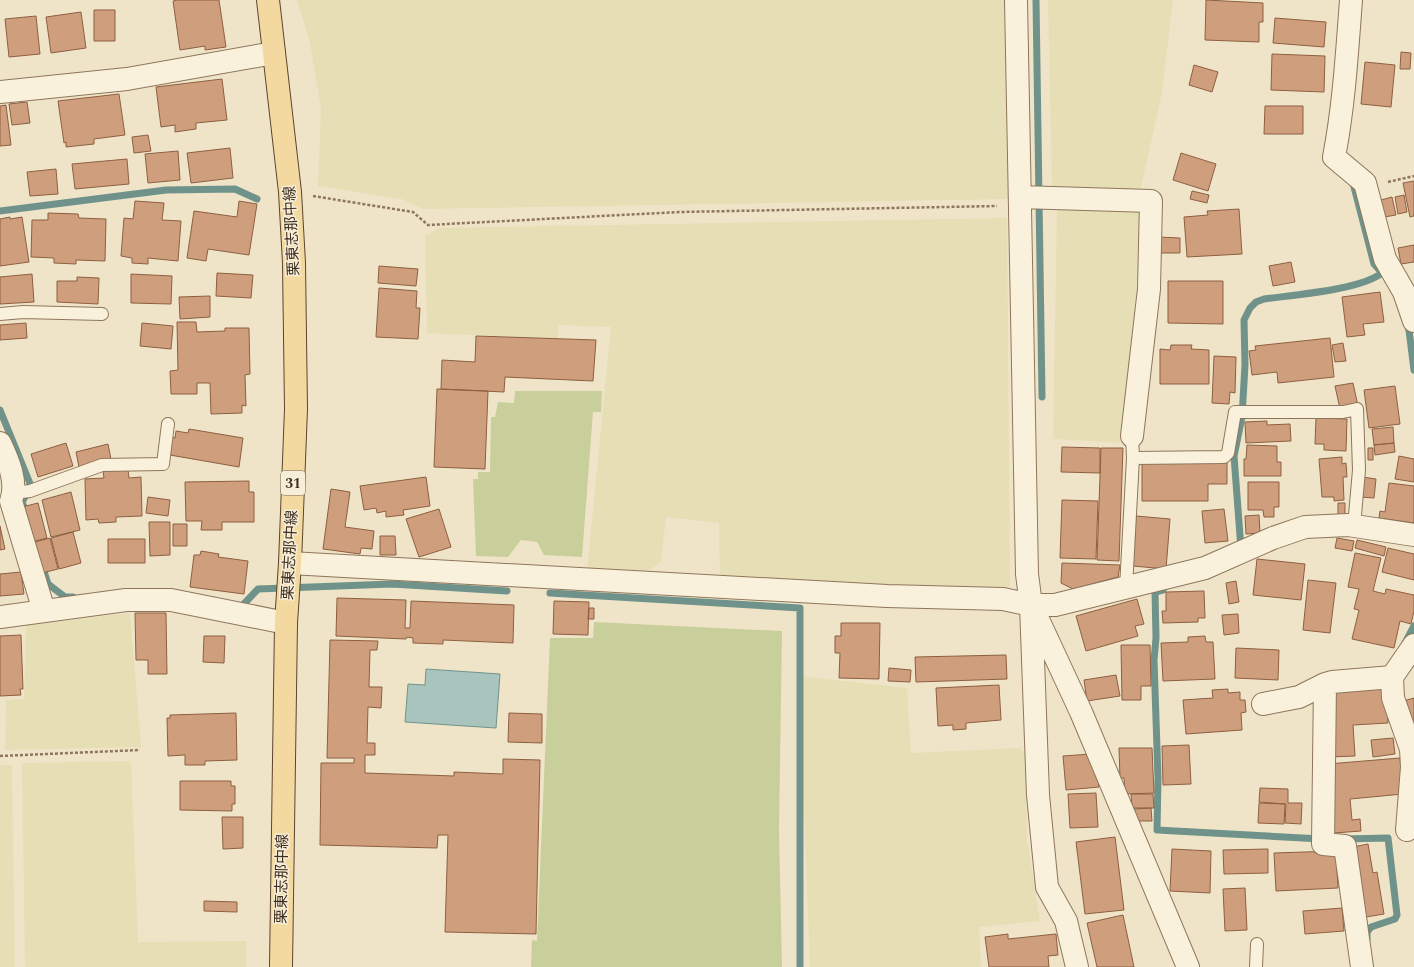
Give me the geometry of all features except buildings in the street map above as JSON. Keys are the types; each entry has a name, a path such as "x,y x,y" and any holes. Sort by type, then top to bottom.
{"main road":[{"name":"栗東志那中線","path":"268,0 290,192 294,263 296,408 290,563 286,623 281,967"}],"street":[{"path":"1016,0 1029,200 1027,574 1031,605 1038,795 1047,887 1066,920 1077,967"},
{"path":"1351,0 1344,95 1334,157 1365,183 1386,259 1404,292 1414,322"},
{"path":"0,92 128,79 274,53"},
{"path":"1029,200 1151,201 1149,289 1132,436"},
{"path":"0,443 10,465 8,499 44,611"},
{"path":"290,563 887,596 1003,599 1031,605 1055,605 1205,568 1273,538 1305,527 1354,526 1414,535"},
{"path":"0,617 126,600 171,600 286,623"},
{"path":"1031,605 1081,712 1188,967"},
{"path":"1411,830 1411,749 1393,698 1392,677 1414,645"},
{"path":"1263,704 1299,697 1332,682 1392,677"},
{"path":"1325,684 1323,844 1345,846 1362,967"}],"lane":[{"path":"0,314 23,312 102,314"},
{"path":"1133,458 1224,457 1228,453 1235,412 1343,412 1356,409 1359,470 1354,526"},
{"path":"8,499 102,465 163,464 168,424"},
{"path":"1126,588 1133,458 1132,436"},
{"path":"1256,967 1257,944"}],"path":[{"path":"290,192 413,212 428,225 679,212 1029,200"},
{"path":"0,756 140,750"}],"shaded area":[{"path":"297,0 1007,0 1010,199 423,209 402,199 318,186 321,108 310,43"},
{"path":"1048,0 1173,0 1162,92 1140,192 1052,190"},
{"path":"1142,208 1125,443 1053,439 1057,209"},
{"path":"1007,218 1010,587 720,582 719,523 666,517 661,562 645,573 587,571 611,327 558,325 558,339 427,333 425,236 439,228"},
{"path":"130,613 141,747 5,750 6,700 24,699 26,625"},
{"path":"799,676 907,688 911,753 1020,748 1025,753 1027,840 1040,921 979,927 981,967 810,967"},
{"path":"131,761 138,942 246,941 246,967 25,967 22,763"},
{"path":"0,765 12,765 15,967 0,967"}],"green space":[{"path":"515,391 602,391 601,412 593,412 582,557 544,555 537,542 521,540 508,557 476,556 473,479 478,479 478,472 490,472 491,417 495,417 498,402 514,403"},
{"path":"594,622 782,631 779,831 782,967 531,967 532,940 537,941 550,638 593,638"}],"water":[{"path":"426,669 500,674 496,728 405,722 408,684 425,685"}],"waterway":[{"path":"1036,0 1042,397"},
{"path":"1352,179 1374,264 1382,273"},
{"path":"0,211 166,190 235,189 257,199"},
{"path":"1241,549 1234,456 1242,417 1245,365 1244,320 1250,308 1256,302 1264,299 1343,288 1372,279 1382,273"},
{"path":"1406,321 1409,330 1414,370"},
{"path":"0,410 31,486 22,502 24,507"},
{"path":"42,565 48,584 65,597 73,597"},
{"path":"238,606 241,607 258,589 392,584 507,591"},
{"path":"1163,590 1155,592 1156,638 1154,660 1158,778 1157,830 1321,839"},
{"path":"550,593 800,608 800,967"},
{"path":"1405,643 1414,626"},
{"path":"1343,839 1388,838 1397,915 1395,919 1371,927 1367,932 1367,939"}]}
